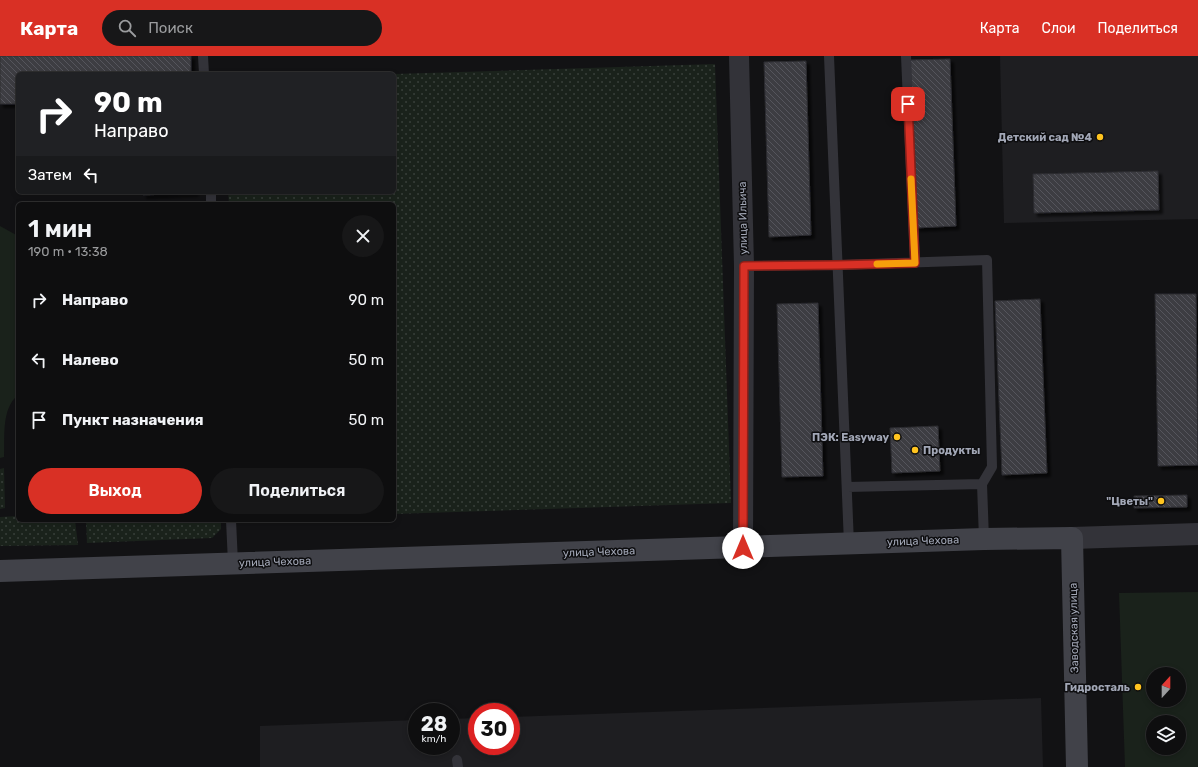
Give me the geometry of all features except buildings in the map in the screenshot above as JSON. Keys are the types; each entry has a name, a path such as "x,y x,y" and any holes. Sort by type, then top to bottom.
{"main road":[{"name":"улица Чехова","path":"0,571 984,539 1072,538"},
{"name":"Заводская улица","path":"1072,538 1077,767"}],"street":[{"name":"улица Ильича","path":"740,56 744,266 743,548"},
{"name":"улица Чехова","path":"1072,538 1198,534"}],"lane":[{"path":"203,56 204,72"},
{"path":"829,56 849,544"},
{"path":"906,56 915,263"},
{"path":"744,266 838,265 987,260 992,467 982,484 984,539"},
{"path":"847,487 982,484"},
{"path":"231,522 233,563"}],"shaded area":[{"name":"Детский сад №4","path":"1000,56 1198,56 1198,219 1004,223"},
{"path":"715,64 731,503 396,514 396,202 229,202 228,194 396,194 396,74"},
{"path":"0,226 16,235 16,397 6,415 4,457 0,458"},
{"path":"4,468 5,508 0,509 0,469"},
{"path":"16,516 16,522 75,522 78,545 0,546 0,517"},
{"path":"86,522 221,522 221,529 212,538 87,543"},
{"name":"Гидросталь","path":"1198,592 1198,767 1125,767 1119,593"},
{"path":"1041,698 1043,767 260,767 260,726 408,720 408,755 460,755 460,719 468,718 468,755 520,755 520,717"}],"slow traffic":[{"path":"877,264 915,263 911,179"}],"place":[{"name":"Детский сад №4","path":"1100,137"},
{"name":"ПЭК: Easyway","path":"897,437"},
{"name":"Продукты","path":"915,450"},
{"name":"\"Цветы\"","path":"1161,501"},
{"name":"Гидросталь","path":"1138,687"}],"route":[{"path":"743,548 744,266 915,263 908,104"}]}
